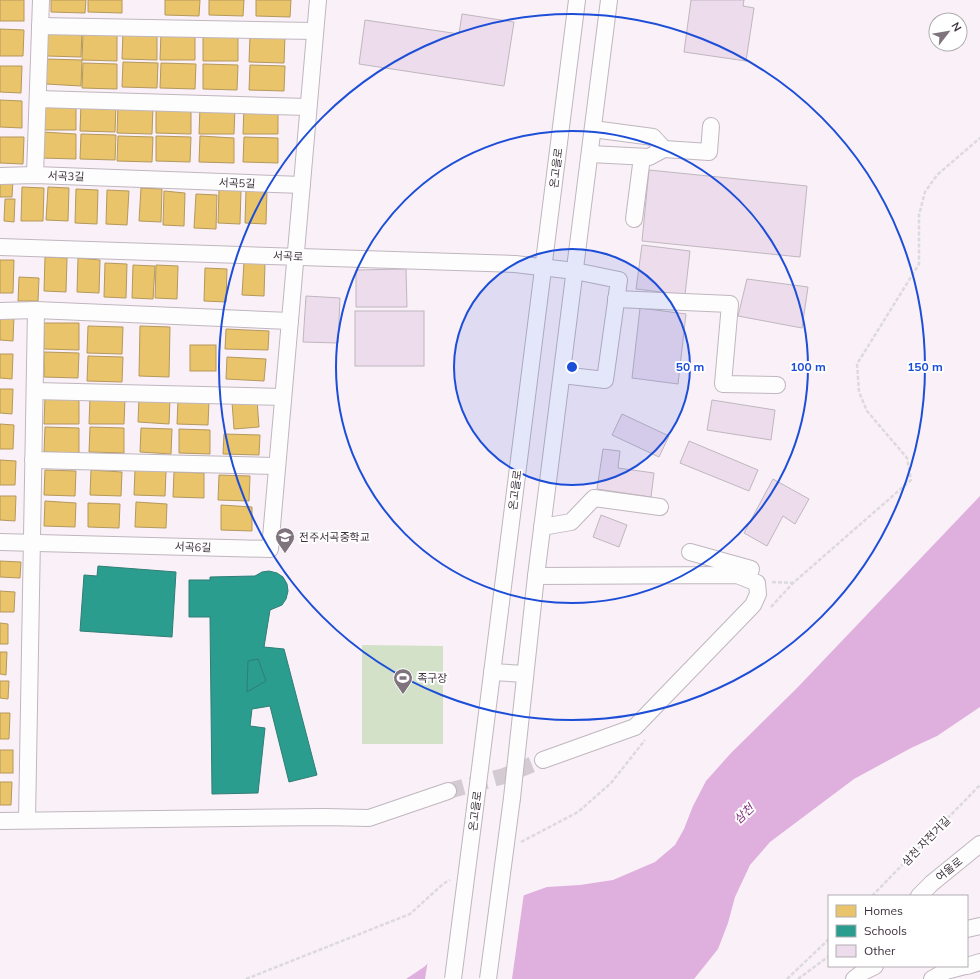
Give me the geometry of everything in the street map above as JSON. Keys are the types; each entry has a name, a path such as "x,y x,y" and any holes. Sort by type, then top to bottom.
{"street":[{"name":"서곡3길","path":"41,0 35,175 172,180"},
{"path":"296,257 318,0"},
{"name":"온고을로","path":"454,979 577,0"},
{"path":"488,979 512,798 542,527 609,0"},
{"path":"40,26 315,31"},
{"path":"38,99 308,108"},
{"path":"590,154 649,157 664,149 709,152 711,126"},
{"path":"593,129 653,137 664,149"},
{"path":"634,219 642,157"},
{"path":"0,176 35,175"},
{"name":"서곡5길","path":"172,180 302,185"},
{"name":"서곡로","path":"0,247 515,264 575,271 619,280 616,299"},
{"name":"서곡6길","path":"0,542 270,549 296,257"},
{"path":"562,375 605,380 616,299 730,304 723,384 777,385"},
{"path":"0,311 36,310 290,321"},
{"path":"27,820 36,310"},
{"path":"35,391 283,397"},
{"path":"33,460 277,466"},
{"path":"542,527 571,522 594,498 660,507"},
{"path":"543,760 634,727 752,605 755,586 751,569 690,552"},
{"path":"536,576 737,575 755,586"},
{"path":"492,672 525,674"},
{"path":"0,821 324,817 369,818 448,792"},
{"name":"여울로","path":"920,895 932,883 980,844"},
{"path":"968,929 980,926"},
{"path":"968,965 980,962"},
{"path":"932,979 946,971 962,967"}],"path":[{"path":"766,611 793,583 911,480 907,458 867,411 859,392 857,364 919,264 919,215 926,192 937,175 980,138"},
{"path":"755,586 793,583"},
{"path":"517,844 578,812 611,783 650,735"},
{"name":"삼천 자전거길","path":"873,895 980,785"},
{"path":"246,979 410,914 443,884 456,877"},
{"path":"787,979 828,940"},
{"path":"798,979 828,957"}],"green space":[{"name":"족구장","path":"362,645 443,646 443,744 362,744"}],"water":[{"name":"삼천","path":"980,496 980,707 937,736 911,748 854,779 770,842 750,865 735,897 728,923 718,949 694,979 406,979 424,967 449,943 522,896 547,887 580,885 613,880 655,862 675,845 706,781 731,753 797,688"}],"pier":[{"path":"524,893 512,979 425,979 428,960 448,942 485,914"}],"building: Homes":[{"path":"0,0 24,0 24,21 0,21"},
{"path":"51,0 86,0 85,13 51,12"},
{"path":"88,0 122,0 122,13 88,12"},
{"path":"165,0 200,0 199,16 165,15"},
{"path":"209,0 244,0 243,16 209,15"},
{"path":"256,0 291,0 290,17 256,16"},
{"path":"0,29 24,30 23,56 0,56"},
{"path":"47,30 82,30 81,57 47,56"},
{"path":"123,32 157,33 157,60 122,59"},
{"path":"83,33 117,34 117,61 82,60"},
{"path":"161,33 195,34 195,60 160,60"},
{"path":"203,34 238,35 238,61 203,61"},
{"path":"250,36 285,36 284,63 249,62"},
{"path":"47,59 82,60 81,86 46,84"},
{"path":"123,62 158,63 157,88 122,87"},
{"path":"83,63 117,64 117,89 82,88"},
{"path":"161,63 196,64 195,89 160,88"},
{"path":"203,64 238,65 237,90 203,89"},
{"path":"250,65 285,66 284,91 249,90"},
{"path":"0,66 22,66 21,93 0,92"},
{"path":"0,100 22,101 22,128 0,127"},
{"path":"41,103 76,104 76,130 41,130"},
{"path":"81,104 116,105 115,132 80,131"},
{"path":"118,106 153,107 152,134 117,133"},
{"path":"156,106 191,107 191,134 156,133"},
{"path":"200,107 235,107 234,134 199,134"},
{"path":"244,107 278,108 278,134 243,134"},
{"path":"42,132 76,134 76,159 41,158"},
{"path":"81,134 116,135 115,160 80,159"},
{"path":"118,136 153,137 152,162 117,161"},
{"path":"156,136 191,137 190,162 156,161"},
{"path":"200,136 234,138 234,163 199,162"},
{"path":"0,137 24,137 23,164 0,163"},
{"path":"244,137 278,138 278,163 243,162"},
{"path":"0,178 13,179 12,197 0,197"},
{"path":"22,187 44,188 43,221 21,221"},
{"path":"48,187 69,188 68,221 46,220"},
{"path":"141,188 162,189 161,222 139,221"},
{"path":"76,189 98,190 97,224 75,223"},
{"path":"219,189 241,190 240,224 218,223"},
{"path":"107,190 129,191 127,225 106,224"},
{"path":"246,190 267,190 266,224 245,223"},
{"path":"164,191 185,193 184,226 163,225"},
{"path":"196,194 217,195 216,229 194,228"},
{"path":"5,199 15,199 14,222 4,221"},
{"path":"45,257 67,258 66,292 44,291"},
{"path":"78,258 100,260 99,293 77,292"},
{"path":"0,260 14,260 13,293 0,293"},
{"path":"244,262 265,263 264,296 242,295"},
{"path":"105,263 127,264 126,298 104,297"},
{"path":"133,265 155,266 153,299 132,298"},
{"path":"156,265 178,266 177,299 155,298"},
{"path":"205,268 227,269 226,302 204,301"},
{"path":"19,277 39,278 38,301 18,301"},
{"path":"0,316 14,316 13,341 0,340"},
{"path":"44,323 79,323 79,350 44,349"},
{"path":"88,326 123,327 122,354 87,353"},
{"path":"140,326 170,327 169,377 139,376"},
{"path":"226,329 269,331 268,350 225,349"},
{"path":"190,345 216,345 216,371 190,371"},
{"path":"44,352 79,353 78,378 44,377"},
{"path":"0,354 13,354 12,379 0,378"},
{"path":"88,356 123,357 122,382 87,381"},
{"path":"227,357 266,359 264,381 226,379"},
{"path":"0,389 13,389 12,414 0,413"},
{"path":"45,397 79,398 79,424 44,424"},
{"path":"90,397 125,398 124,424 89,424"},
{"path":"139,398 170,399 169,424 138,422"},
{"path":"178,400 209,401 208,425 177,424"},
{"path":"257,400 259,427 234,429 232,402"},
{"path":"0,424 14,425 13,449 0,449"},
{"path":"45,427 79,428 79,453 44,452"},
{"path":"90,427 124,428 124,453 89,452"},
{"path":"141,428 172,429 171,454 140,452"},
{"path":"179,429 210,430 210,454 179,453"},
{"path":"224,434 260,435 259,455 223,454"},
{"path":"0,460 16,461 15,485 0,485"},
{"path":"45,470 76,471 75,496 44,495"},
{"path":"91,470 122,472 121,496 90,495"},
{"path":"135,470 166,471 165,496 134,495"},
{"path":"174,472 204,473 204,498 173,497"},
{"path":"219,475 250,476 249,501 218,500"},
{"path":"0,496 16,496 15,521 0,520"},
{"path":"45,501 76,503 75,527 44,526"},
{"path":"136,502 167,504 166,528 135,527"},
{"path":"88,503 120,504 119,528 88,527"},
{"path":"221,505 252,507 252,531 221,530"},
{"path":"0,561 21,562 20,578 0,577"},
{"path":"0,591 15,592 14,612 0,612"},
{"path":"0,623 8,624 8,644 0,644"},
{"path":"0,652 7,652 6,675 0,674"},
{"path":"0,681 9,681 8,699 0,698"},
{"path":"0,713 10,713 9,739 0,739"},
{"path":"0,750 13,750 13,773 0,773"},
{"path":"0,782 12,782 11,805 0,805"}],"building: Schools":[{"path":"98,566 176,572 172,637 80,631 84,575 97,576"},
{"path":"269,571 277,573 283,577 287,584 288,591 286,599 282,605 270,610 264,647 284,649 317,775 289,782 270,706 252,709 250,726 265,728 258,793 212,794 210,617 189,617 189,580 210,580 210,577 255,576 262,572"},
{"path":"258,659 266,681 247,692 248,661"}],"building: Other":[{"path":"691,0 744,0 743,6 754,8 746,61 684,52"},
{"path":"462,14 514,22 504,86 359,64 365,20 459,34"},
{"path":"649,170 807,186 800,257 642,241"},
{"path":"642,245 690,251 685,295 636,289"},
{"path":"406,269 407,307 356,307 356,270"},
{"path":"747,279 808,287 802,328 738,316"},
{"path":"306,296 340,298 338,343 303,342"},
{"path":"640,308 686,314 678,384 632,378"},
{"path":"355,311 424,311 424,366 355,366"},
{"path":"712,400 775,410 771,440 707,430"},
{"path":"622,414 669,436 659,457 612,435"},
{"path":"689,441 758,470 749,491 680,463"},
{"path":"603,449 620,451 618,468 654,473 651,497 597,489"},
{"path":"773,479 809,499 795,524 783,516 767,546 744,533"},
{"path":"601,515 627,525 619,547 593,537"}],"tunnel":[{"path":"448,791 504,776 543,760"}],"place":[{"name":"전주서곡중학교","path":"285,554"},
{"name":"족구장","path":"403,695"}]}
